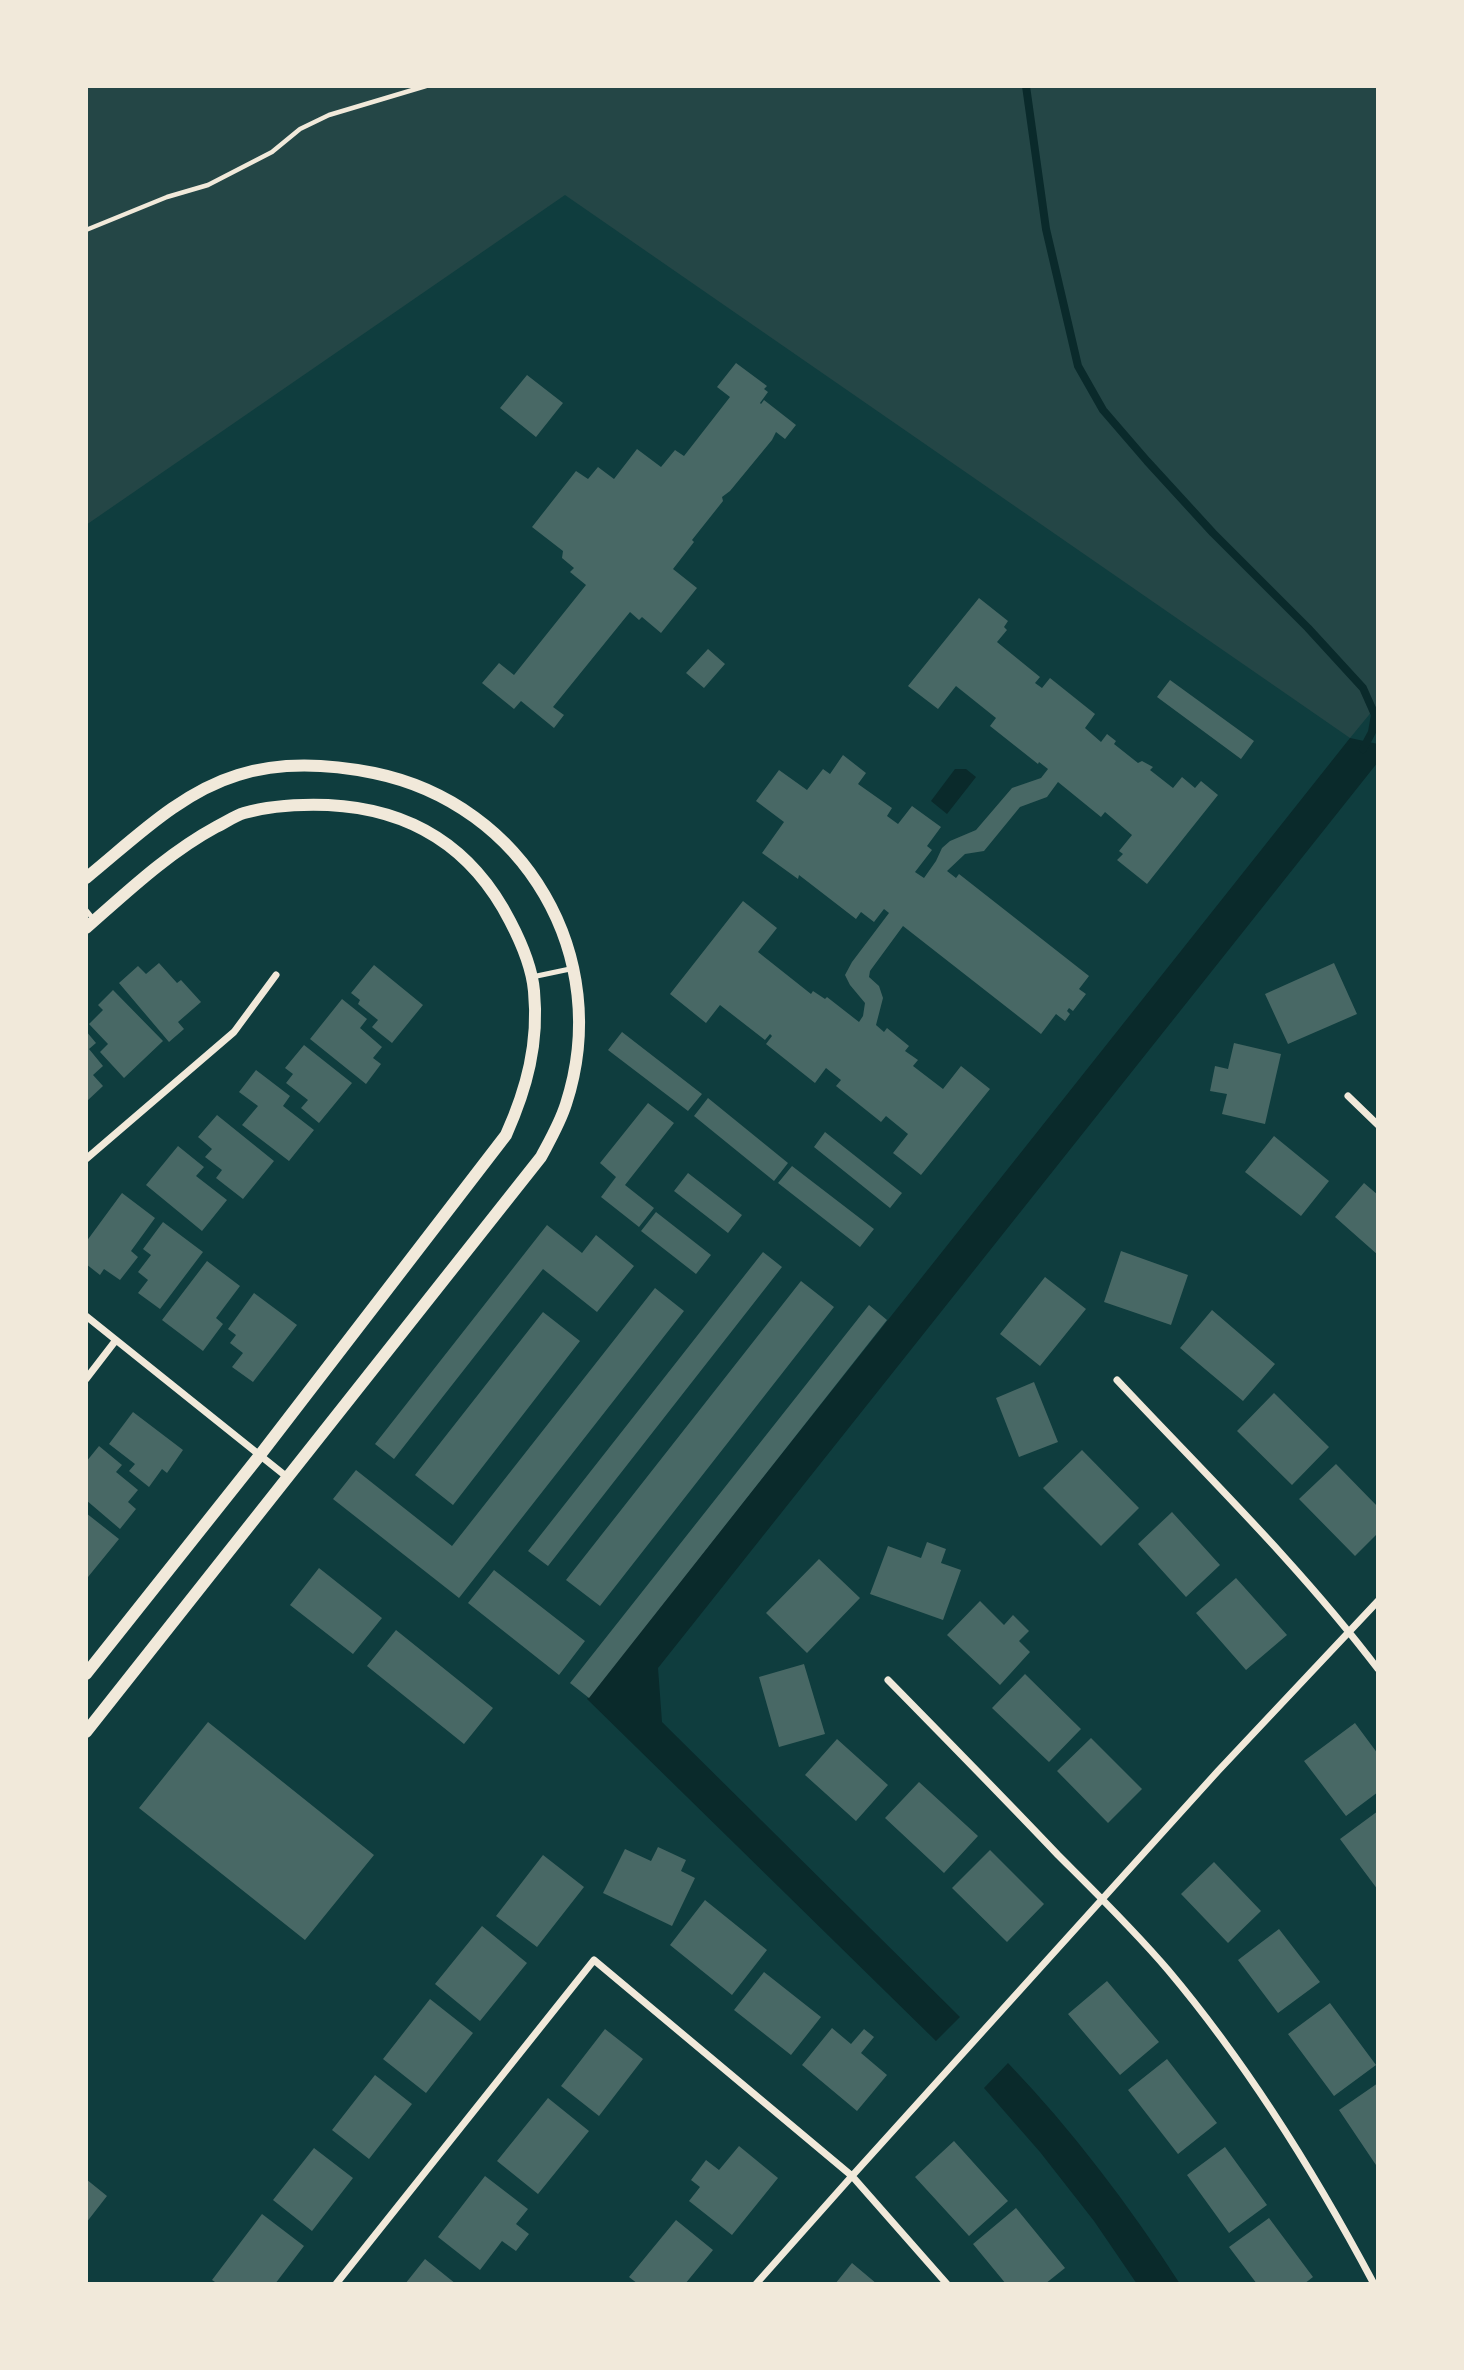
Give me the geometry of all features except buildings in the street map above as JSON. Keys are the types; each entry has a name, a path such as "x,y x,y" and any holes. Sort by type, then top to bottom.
{"street":[{"path":"86,878 177,805 206,787 238,775 273,767 308,765 347,767 390,776 432,792 485,825 503,839 526,865 552,909 566,942 573,968 578,1015 578,1039 566,1103 541,1157 523,1184 86,1732"},
{"path":"86,1674 260,1455 506,1135 520,1104 535,1046 535,1000 531,977 514,929 485,879 442,839 417,825 376,810 345,806 277,805 241,814 170,857 89,919"},
{"path":"86,1159 234,1032 276,975"},
{"path":"1348,1096 1378,1125"},
{"path":"86,1316 287,1477"},
{"path":"86,1379 116,1340"},
{"path":"1117,1380 1260,1532 1350,1632 1378,1669"},
{"path":"756,2284 1218,1771 1378,1601"},
{"path":"888,1680 1168,1970 1228,2047 1319,2186 1374,2284"},
{"path":"335,2284 594,1960 852,2176 947,2284"}],"lane":[{"path":"531,977 573,968"}],"path":[{"path":"86,230 167,197 208,185 272,152 300,129 329,115 426,86"}],"shaded area":[{"path":"86,86 1378,86 1378,704 1350,738 565,195 86,525"},
{"path":"1350,738 1378,744 1378,762 658,1668 662,1722 960,2017 936,2041 587,1699"},
{"path":"955,769 966,769 976,777 947,814 931,801"},
{"path":"1008,2063 1099,2169 1180,2284 1137,2284 1094,2221 1040,2152 984,2088"}],"waterway":[{"path":"1026,86 1046,229 1078,366 1103,410 1147,461 1363,688 1375,715 1372,732 1363,749"}]}
